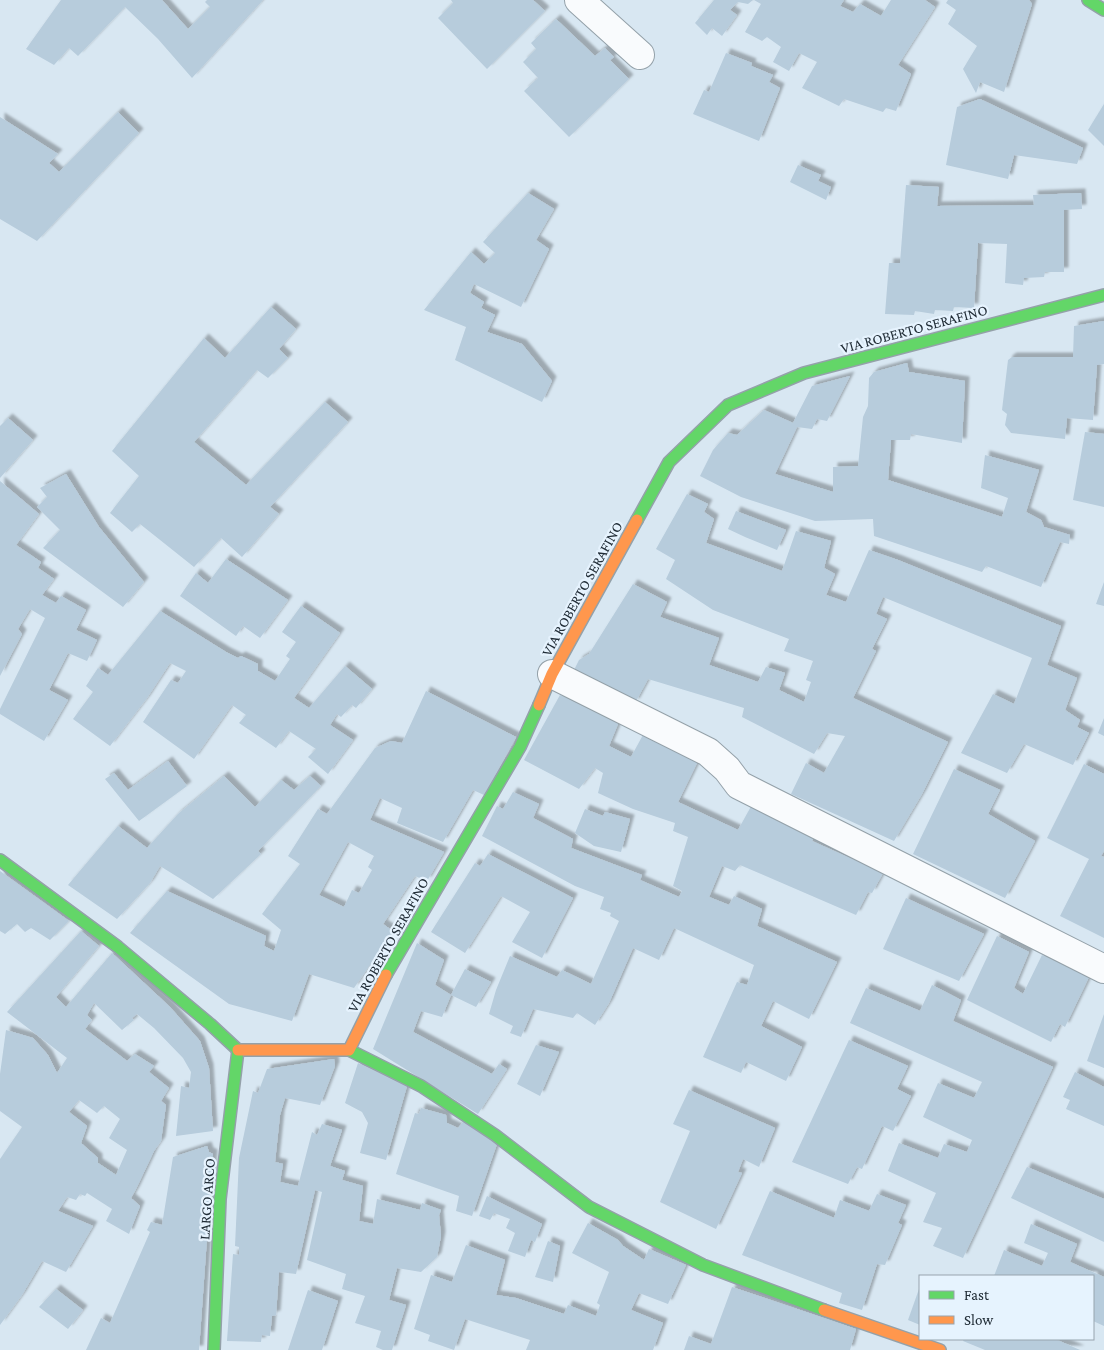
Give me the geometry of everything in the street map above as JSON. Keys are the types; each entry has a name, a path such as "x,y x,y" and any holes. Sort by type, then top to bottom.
{"main road":[{"path":"1088,0 1104,10"},
{"name":"VIA ROBERTO SERAFINO","path":"349,1050 391,964 520,747 552,674 669,462 728,405 804,374 1104,295"},
{"path":"0,860 118,947 238,1050 349,1050 421,1086 495,1134 589,1207 640,1234 703,1265 843,1317 940,1350"},
{"name":"LARGO ARCO","path":"214,1350 220,1199 238,1050"}],"street":[{"path":"579,0 640,55"},
{"path":"552,674 708,752 727,770 739,785 1035,936 1104,968"}],"building":[{"path":"61,0 162,0 188,29 210,7 205,2 207,0 263,0 192,78 158,39 125,7 78,56 69,48 54,65 26,49"},
{"path":"451,0 533,0 545,11 487,69 438,18 453,3"},
{"path":"714,0 753,0 748,4 738,2 730,10 737,15 722,36 712,28 707,35 695,23"},
{"path":"754,0 844,0 840,6 853,12 860,4 881,16 891,0 925,0 935,7 898,65 911,74 896,111 886,108 883,112 844,99 839,106 802,88 817,62 799,53 789,71 773,62 781,47 767,37 762,41 745,32 761,4"},
{"path":"948,0 1029,0 1032,4 1004,92 980,82 976,93 963,69 977,46 948,24 956,10 946,3"},
{"path":"556,19 595,56 605,48 614,57 610,60 629,79 569,137 524,91 538,78 523,62 536,49 531,43"},
{"path":"726,53 752,63 751,66 773,75 769,82 780,88 759,141 693,114 704,90 709,92"},
{"path":"980,99 1083,148 1077,164 1014,155 1008,179 946,165 957,107"},
{"path":"1104,104 1104,146 1088,130"},
{"path":"118,112 139,133 37,241 0,219 0,117 58,154 49,163 59,172"},
{"path":"798,165 821,175 818,181 831,187 826,200 790,182"},
{"path":"906,185 939,187 937,206 1034,205 1033,195 1081,193 1082,209 1064,210 1064,272 1045,272 1044,277 1024,278 1023,285 1005,283 1007,244 978,243 974,308 954,307 953,311 935,310 934,314 915,311 914,315 885,314 889,263 900,263"},
{"path":"528,193 554,209 536,240 549,249 521,307 474,284 470,293 484,302 481,308 495,315 487,332 522,344 552,381 542,402 455,360 466,327 424,310 471,252 484,264 495,253 483,242"},
{"path":"271,307 296,329 279,349 288,358 268,378 257,370 194,442 246,485 325,402 348,422 270,507 279,514 242,557 221,538 194,567 140,524 132,532 110,513 139,476 112,451 204,338 225,358"},
{"path":"1104,321 1104,364 1097,365 1093,420 1067,418 1065,439 1011,433 1005,425 1007,414 1002,410 1008,360 1012,357 1073,357 1074,326"},
{"path":"907,363 909,372 965,381 962,443 911,434 910,440 891,440 888,480 1002,517 1008,498 981,488 985,455 1039,470 1026,512 1041,520 1044,527 1070,535 1069,544 1060,542 1041,587 986,566 982,572 874,536 873,519 815,521 741,497 700,476 713,450 728,433 737,435 764,410 793,423 812,386 850,376 827,421 817,419 812,429 797,427 775,474 833,492 833,467 858,466 863,417 868,406 869,378 874,372"},
{"path":"8,418 33,440 0,478 0,426"},
{"path":"1085,432 1104,434 1104,507 1073,500"},
{"path":"66,474 99,527 144,582 123,607 43,548 60,530 37,507 47,497 40,488"},
{"path":"0,481 39,514 16,545 41,562 38,568 54,579 42,595 56,603 61,596 86,610 76,630 97,640 87,661 68,653 49,690 68,700 44,741 0,714 0,709 45,618 30,609 18,629 22,634 0,676"},
{"path":"687,494 708,504 704,512 714,519 706,543 782,571 796,531 831,541 824,568 835,574 826,595 846,602 869,550 1061,626 1047,665 1077,678 1065,710 1080,720 1077,727 1089,733 1073,765 1024,744 1007,773 961,753 993,694 1014,704 1032,658 883,597 876,614 887,619 872,649 876,651 853,698 948,742 922,794 894,841 791,794 806,763 824,773 845,736 827,733 814,754 742,717 744,708 648,679 635,703 572,674 579,660 589,654 633,584 667,602 660,617 719,638 709,665 758,682 766,667 785,673 779,690 804,702 811,682 806,680 813,661 784,651 789,639 713,610 666,579 675,560 656,549"},
{"path":"736,511 786,530 777,550 728,529"},
{"path":"226,559 288,600 260,638 243,626 236,636 180,596 196,573 208,583"},
{"path":"1104,582 1104,606 1096,604"},
{"path":"301,606 340,633 294,698 309,708 345,666 372,689 356,708 352,705 341,717 337,714 330,725 353,740 328,774 308,757 316,749 289,731 276,748 239,723 246,715 232,705 194,759 143,722 171,680 178,683 186,671 170,663 147,698 110,746 73,719 93,692 86,686 98,668 108,675 160,611 226,652 238,658 241,656 258,664 258,671 275,681 290,659 286,656 296,642 282,632"},
{"path":"426,691 516,737 484,795 473,790 443,842 397,823 402,808 380,798 370,820 444,852 427,881 415,876 383,924 393,931 354,988 309,974 292,1021 229,1004 130,933 167,891 266,936 264,946 274,951 281,930 262,914 300,864 288,856 318,809 327,814 375,748 391,741 402,743","holes":["348,842 374,856 368,867 372,870 359,893 352,890 344,907 319,895"]},
{"path":"560,695 618,724 609,746 631,757 644,733 699,759 678,802 738,830 754,801 817,831 812,841 883,873 872,893 868,892 856,915 740,865 735,871 722,866 709,897 729,905 734,896 762,909 757,926 837,962 809,1019 773,1001 761,1026 802,1047 786,1081 746,1062 741,1073 703,1057 737,982 747,985 754,965 674,928 659,960 633,948 609,1003 595,1025 577,1013 573,1018 533,1009 521,1037 510,1033 513,1026 489,1014 496,990 510,956 557,977 562,970 591,984 619,921 610,916 611,913 600,909 604,897 575,886 482,836 497,806 503,809 513,792 539,804 533,818 573,839 571,848 642,875 640,880 679,897 682,891 673,886 688,837 673,831 675,823 633,809 598,793 603,773 595,768 579,789 524,760"},
{"path":"1104,718 1104,736 1098,733"},
{"path":"168,761 187,786 139,821 105,779 114,773 128,790"},
{"path":"1084,764 1104,774 1104,851 1101,856 1104,857 1104,938 1060,916 1089,859 1047,838"},
{"path":"954,769 1000,790 988,814 1035,841 1005,898 913,854"},
{"path":"224,776 255,807 281,780 294,790 310,776 321,786 258,851 261,854 213,899 160,866 150,883 117,919 68,885 118,826 147,848 178,814"},
{"path":"585,809 603,816 605,812 630,819 621,852 594,846 575,833"},
{"path":"488,854 573,898 542,958 512,942 530,912 501,896 465,953 431,932 475,863 480,866"},
{"path":"0,871 69,921 50,940 31,928 25,932 17,924 5,934 0,931"},
{"path":"906,898 984,934 959,981 883,949"},
{"path":"81,931 99,946 56,997 66,1007 112,953 170,1007 200,1041 209,1068 213,1131 176,1136 181,1086 189,1088 191,1072 183,1058 154,1028 137,1014 132,1018 134,1020 122,1030 94,1003 87,1015 92,1020 85,1029 127,1061 135,1054 154,1066 149,1072 169,1088 161,1101 166,1105 161,1141 154,1151 131,1198 140,1206 129,1234 106,1221 112,1209 87,1193 85,1196 80,1194 76,1200 67,1197 58,1211 93,1226 66,1272 42,1261 22,1295 0,1325 0,1159 22,1127 0,1111 0,1074 6,1030 33,1038 48,1055 57,1073 67,1058 7,1012","holes":["79,1100 97,1113 104,1106 120,1119 109,1138 127,1150 116,1175 98,1163 98,1158 81,1143 87,1126 69,1112"]},
{"path":"997,936 1029,952 1014,988 1023,994 1042,955 1089,977 1065,1027 1060,1024 1051,1042 967,1000"},
{"path":"417,943 444,960 435,985 451,995 442,1017 421,1011 413,1032 492,1074 499,1064 507,1069 478,1114 373,1049"},
{"path":"465,969 491,982 476,1007 451,995"},
{"path":"932,985 961,1000 953,1021 1053,1067 963,1258 933,1246 942,1228 923,1222 936,1193 888,1171 899,1143 938,1158 944,1144 967,1152 972,1140 923,1117 938,1083 974,1098 982,1082 850,1023 866,988 920,1011"},
{"path":"1104,1014 1104,1068 1087,1061"},
{"path":"849,1040 908,1066 897,1089 911,1096 893,1131 882,1126 862,1169 857,1167 848,1184 792,1162"},
{"path":"536,1045 559,1052 540,1096 517,1084"},
{"path":"334,1059 335,1066 320,1105 285,1098 280,1115 275,1162 283,1164 280,1182 298,1186 312,1132 317,1135 322,1124 342,1130 330,1166 345,1171 342,1180 363,1186 359,1221 373,1224 377,1199 420,1210 422,1203 441,1210 439,1215 441,1236 437,1257 421,1272 397,1268 389,1300 406,1305 392,1350 383,1350 376,1347 381,1331 355,1323 365,1296 342,1289 346,1274 307,1260 322,1192 315,1190 296,1274 279,1272 276,1315 272,1316 270,1336 262,1335 261,1342 227,1341 233,1254 239,1255 239,1247 235,1246 239,1158 253,1091 258,1093 267,1069"},
{"path":"358,1063 407,1086 386,1160 360,1153 368,1123 362,1112 345,1103"},
{"path":"1075,1072 1104,1087 1104,1126 1066,1109 1070,1100 1063,1097"},
{"path":"689,1090 775,1128 759,1167 743,1159 738,1172 742,1173 716,1229 660,1202 690,1131 673,1124"},
{"path":"421,1108 446,1115 447,1123 458,1128 463,1122 498,1141 472,1216 456,1211 459,1196 396,1174 415,1113 419,1114"},
{"path":"207,1146 209,1152 213,1154 199,1350 86,1350 101,1318 110,1323 150,1232 147,1230 151,1222 162,1225 173,1157"},
{"path":"1027,1167 1104,1199 1104,1242 1011,1198"},
{"path":"770,1191 834,1218 840,1200 869,1211 877,1194 906,1205 898,1223 902,1225 885,1265 877,1264 862,1310 839,1303 842,1293 742,1255"},
{"path":"487,1196 542,1224 535,1242 531,1240 525,1257 508,1251 515,1233 506,1228 510,1219 494,1213 490,1220 479,1216"},
{"path":"588,1223 618,1240 623,1246 644,1260 649,1249 686,1265 668,1304 639,1293 631,1310 663,1323 653,1350 526,1350 530,1340 465,1319 454,1350 428,1341 430,1335 414,1329 431,1275 452,1282 466,1245 505,1260 496,1295 516,1298 564,1314 568,1305 596,1316 600,1305 597,1303 609,1272 572,1253"},
{"path":"1031,1224 1077,1244 1070,1262 1104,1277 1104,1326 1094,1321 1094,1275 994,1275 1004,1250 1042,1266 1048,1253 1024,1243"},
{"path":"548,1241 560,1246 553,1282 535,1277"},
{"path":"732,1287 856,1329 850,1350 684,1350 689,1336 711,1344"},
{"path":"56,1289 83,1310 68,1329 39,1307"},
{"path":"919,1289 919,1325 908,1320"},
{"path":"308,1290 338,1301 322,1350 288,1350"},
{"path":"1057,1340 1080,1350 985,1350 963,1341"}],"traffic: fast":[{"path":"1088,0 1104,10"},
{"path":"637,520 669,462 728,405 804,373 1104,295"},
{"path":"386,975 520,747 539,705"},
{"path":"0,860 118,947 238,1050"},
{"path":"214,1350 220,1199 238,1050"},
{"path":"349,1050 421,1086 495,1135 589,1207 703,1265 824,1310"}],"traffic: slow":[{"path":"539,705 552,674 637,520"},
{"path":"238,1050 349,1050 386,975"},
{"path":"824,1310 940,1350"}]}
